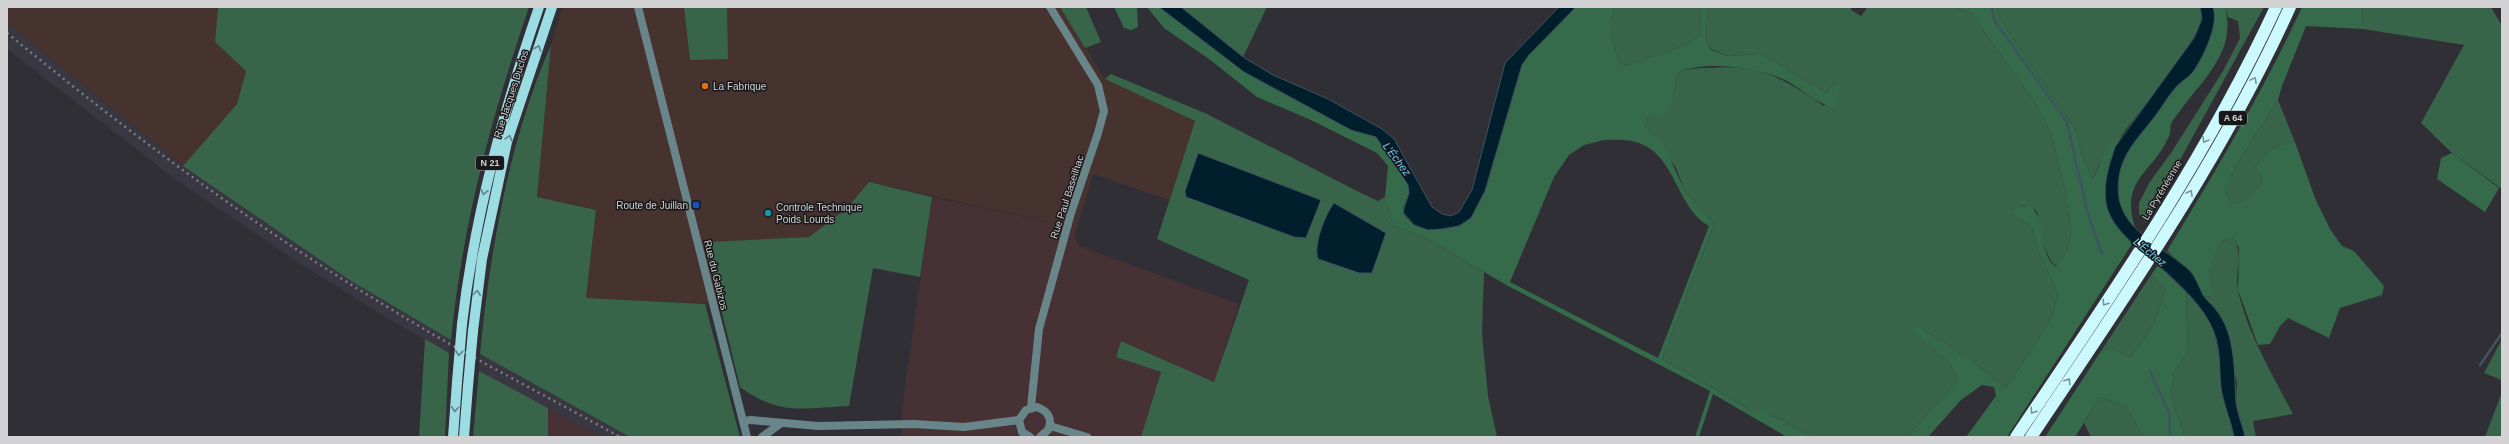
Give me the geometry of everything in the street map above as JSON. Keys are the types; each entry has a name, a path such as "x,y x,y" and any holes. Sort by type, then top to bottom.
{"highway":[{"name":"La Pyrénéenne","path":"2016,437 2127,270 2159,219 2208,135 2276,7"},
{"name":"A 64","path":"2031,437 2171,227 2223,138 2290,7"}],"main road":[{"name":"Rue Jacques Duclos","path":"453,437 462,324 473,246 494,149 513,82 539,7"},
{"name":"Rue Jacques Duclos","path":"464,437 473,331 482,259 506,150 525,85 552,7"}],"street":[{"name":"Rue du Gabizos","path":"638,7 747,437"},
{"name":"Rue Paul Baseilhac","path":"1031,407 1039,329 1071,213 1098,133 1104,110 1098,85 1050,7"},
{"path":"1030,437 1022,432 1019,420 1021,414 1031,407 1037,407 1047,413 1050,426 1044,435 1040,437"},
{"path":"743,421 751,420 780,424 914,424 964,427 1019,420"},
{"path":"762,437 780,424"},
{"path":"1050,426 1087,437"}],"shaded area":[{"path":"7,7 218,7 215,42 246,71 237,104 183,166 7,23"},
{"path":"562,7 1060,7 1105,79 1195,121 1169,200 1093,174 1077,228 869,182 847,208 809,237 705,242 719,304 586,298 596,210 537,197 551,45"},
{"path":"7,23 183,166 351,281 451,340 449,353 387,318 293,259 175,179 7,49"},
{"path":"932,197 1077,228 1075,238 1079,246 1239,304 1214,382 1122,341 1116,357 1161,372 1141,437 901,437 902,409"},
{"path":"480,354 630,437 602,437 479,371"},
{"path":"548,408 602,437 548,437"}],"green space":[{"path":"218,7 529,7 502,90 480,171 463,254 451,340 351,281 183,166 237,104 246,71 215,42"},
{"path":"684,7 727,7 728,59 690,60"},
{"path":"1060,7 1086,7 1101,42 1085,48"},
{"path":"1114,7 1137,7 1138,27 1131,30 1124,28"},
{"path":"1147,7 1159,7 1244,72 1351,130 1376,137 1408,185 1409,193 1403,208 1404,215 1414,225 1428,230 1459,226 1471,218 1485,191 1522,65 1529,55 1576,7 1614,7 1612,38 1618,58 1622,65 1632,64 1689,44 1700,35 1701,7 1708,7 1706,37 1711,50 1728,56 1761,54 1826,93 1835,83 1839,84 1840,93 1836,107 1829,106 1816,100 1785,80 1761,72 1716,66 1702,66 1688,69 1677,73 1673,99 1666,114 1647,117 1645,127 1663,144 1685,191 1714,224 1662,359 1754,412 1758,409 1766,412 1814,437 1787,437 1713,394 1699,437 1695,437 1710,391 1508,286 1428,239 1393,225 1385,197 1388,166 1377,153 1311,120 1257,97 1209,59 1164,28","holes":["1604,140 1631,141 1649,148 1659,157 1667,168 1689,206 1698,217 1709,226 1658,358 1510,282 1554,177 1569,155 1584,145"]},
{"path":"1181,7 1267,7 1243,57"},
{"path":"1614,7 1701,7 1700,35 1689,44 1632,64 1622,65 1618,58 1612,38"},
{"path":"1708,7 1851,7 1851,10 1861,16 1868,7 1953,7 1971,13 2033,100 2051,133 2066,195 2071,232 2066,253 2057,267 2052,262 2046,249 2041,234 2037,212 2028,205 2022,206 2012,214 2032,227 2039,253 2058,294 2051,319 2006,388 1976,364 1918,326 1915,335 1947,362 1956,375 1957,382 1907,437 1814,437 1766,412 1754,412 1662,359 1714,224 1685,191 1676,168 1645,127 1647,117 1673,99 1677,73 1689,69 1728,67 1758,71 1784,81 1824,106 1835,83 1826,93 1761,54 1728,56 1711,49 1706,37"},
{"path":"1953,7 1997,7 1998,16 2076,130 2082,155 2092,179 2099,167 2105,149 2109,143 2122,135 2109,169 2106,198 2107,206 2114,221 2132,244 2007,437 1966,437 1996,396 1994,387 1982,385 1961,400 1928,437 1907,437 1957,382 1956,375 1947,362 1915,335 1914,326 1918,326 1976,364 2006,388 2051,319 2058,294 2039,253 2032,227 2012,214 2015,208 2029,205 2035,212 2039,220 2047,254 2050,261 2056,267 2066,253 2071,232 2066,195 2051,133 2033,100 1971,13"},
{"path":"1997,7 2200,7 2201,18 2198,29 2179,60 2122,135 2110,143 2092,179 2082,155 2076,130 1998,16"},
{"path":"2213,7 2225,7 2227,23 2226,38 2222,51 2208,76 2173,120 2170,134 2162,149 2134,188 2131,199 2132,213 2136,230 2127,220 2119,204 2119,177 2123,161 2134,141 2177,86 2195,69 2213,27"},
{"path":"2225,7 2264,7 2146,222 2139,214 2139,203 2149,183 2171,153 2223,71 2240,38 2238,21 2228,17"},
{"path":"2302,7 2362,7 2363,29 2306,26 2282,86 2278,100 2237,164 2225,189 2231,204 2245,202 2262,183 2260,171 2254,168 2259,162 2267,153 2276,147 2295,142 2315,198 2330,229 2342,246 2354,251 2384,286 2382,295 2340,308 2329,338 2288,318 2280,326 2270,344 2258,345 2238,290 2239,248 2233,237 2220,243 2209,271 2213,296 2204,297 2190,271 2167,251 2255,101"},
{"path":"2362,7 2491,7 2502,26 2502,189 2452,153 2421,123 2464,45 2363,29"},
{"path":"551,45 537,197 596,210 586,298 705,304 740,437 630,437 480,354 489,275 504,196 524,119 536,82"},
{"path":"1111,74 1207,114 1378,201 1385,197 1393,225 1428,239 1484,272 1482,334 1488,396 1497,437 1141,437 1161,372 1116,357 1121,341 1214,382 1249,280 1157,239 1195,121 1105,79"},
{"path":"2278,100 2295,142 2281,145 2267,153 2254,168 2260,170 2262,183 2245,203 2231,204 2225,189 2237,164"},
{"path":"2452,153 2499,188 2485,212 2437,179 2441,158"},
{"path":"869,182 932,197 920,277 873,268 849,406 805,409 792,408 767,402 754,396 740,387 705,242 809,237 847,208"},
{"path":"2233,237 2239,257 2237,283 2242,306 2261,354 2293,414 2253,421 2256,437 2245,437 2236,403 2237,382 2220,314 2204,297 2213,296 2208,271 2220,243"},
{"path":"2158,265 2186,292 2188,351 2174,372 2171,397 2185,437 2143,437 2126,406 2100,397 2075,437 2045,437 2101,351 2111,348 2130,357 2143,341 2156,317 2165,289 2151,275"},
{"path":"2151,275 2165,289 2156,317 2143,341 2130,357 2111,348 2101,351"},
{"path":"2186,292 2202,310 2214,330 2222,372 2221,386 2234,437 2185,437 2171,397 2174,372 2188,351"},
{"path":"425,339 449,353 445,437 419,437"},
{"path":"2502,339 2502,380 2484,373"},
{"path":"479,371 548,408 548,437 473,437"},
{"path":"2502,392 2502,437 2485,437"},
{"path":"2100,397 2126,406 2143,437 2091,437 2084,423"}],"water":[{"name":"L'Échez","path":"1159,7 1181,7 1243,57 1273,75 1328,99 1382,129 1394,139 1432,207 1442,214 1451,216 1459,212 1472,190 1505,63 1559,7 1576,7 1529,55 1522,65 1485,191 1471,218 1459,226 1428,230 1414,225 1403,212 1409,193 1408,185 1376,137 1351,130 1244,72"},
{"name":"L'Échez","path":"2200,7 2213,7 2214,22 2210,40 2193,72 2174,89 2124,159 2119,177 2118,194 2122,209 2129,221 2150,241 2188,269 2195,278 2203,295 2217,311 2225,324 2229,334 2233,356 2236,402 2245,437 2234,437 2222,393 2216,337 2209,321 2182,287 2135,246 2113,222 2105,196 2106,182 2115,147 2194,38 2202,19"},
{"path":"1198,153 1321,200 1306,238 1294,237 1186,197 1185,191"},
{"path":"1334,203 1386,233 1372,273 1359,273 1318,259 1318,238 1327,215"}],"waterway":[{"path":"1992,7 1994,20 2067,122 2087,211 2102,254"},
{"path":"2480,365 2502,333"},
{"path":"2150,371 2169,413 2170,437"}],"railway":[{"path":"7,33 100,108 148,144 195,179 293,247 422,328 620,437"}],"place":[{"name":"La Fabrique","path":"705,86"},
{"name":"Route de Juillan","path":"696,205"},
{"name":"Controle Technique Poids Lourds","path":"768,213"}]}
